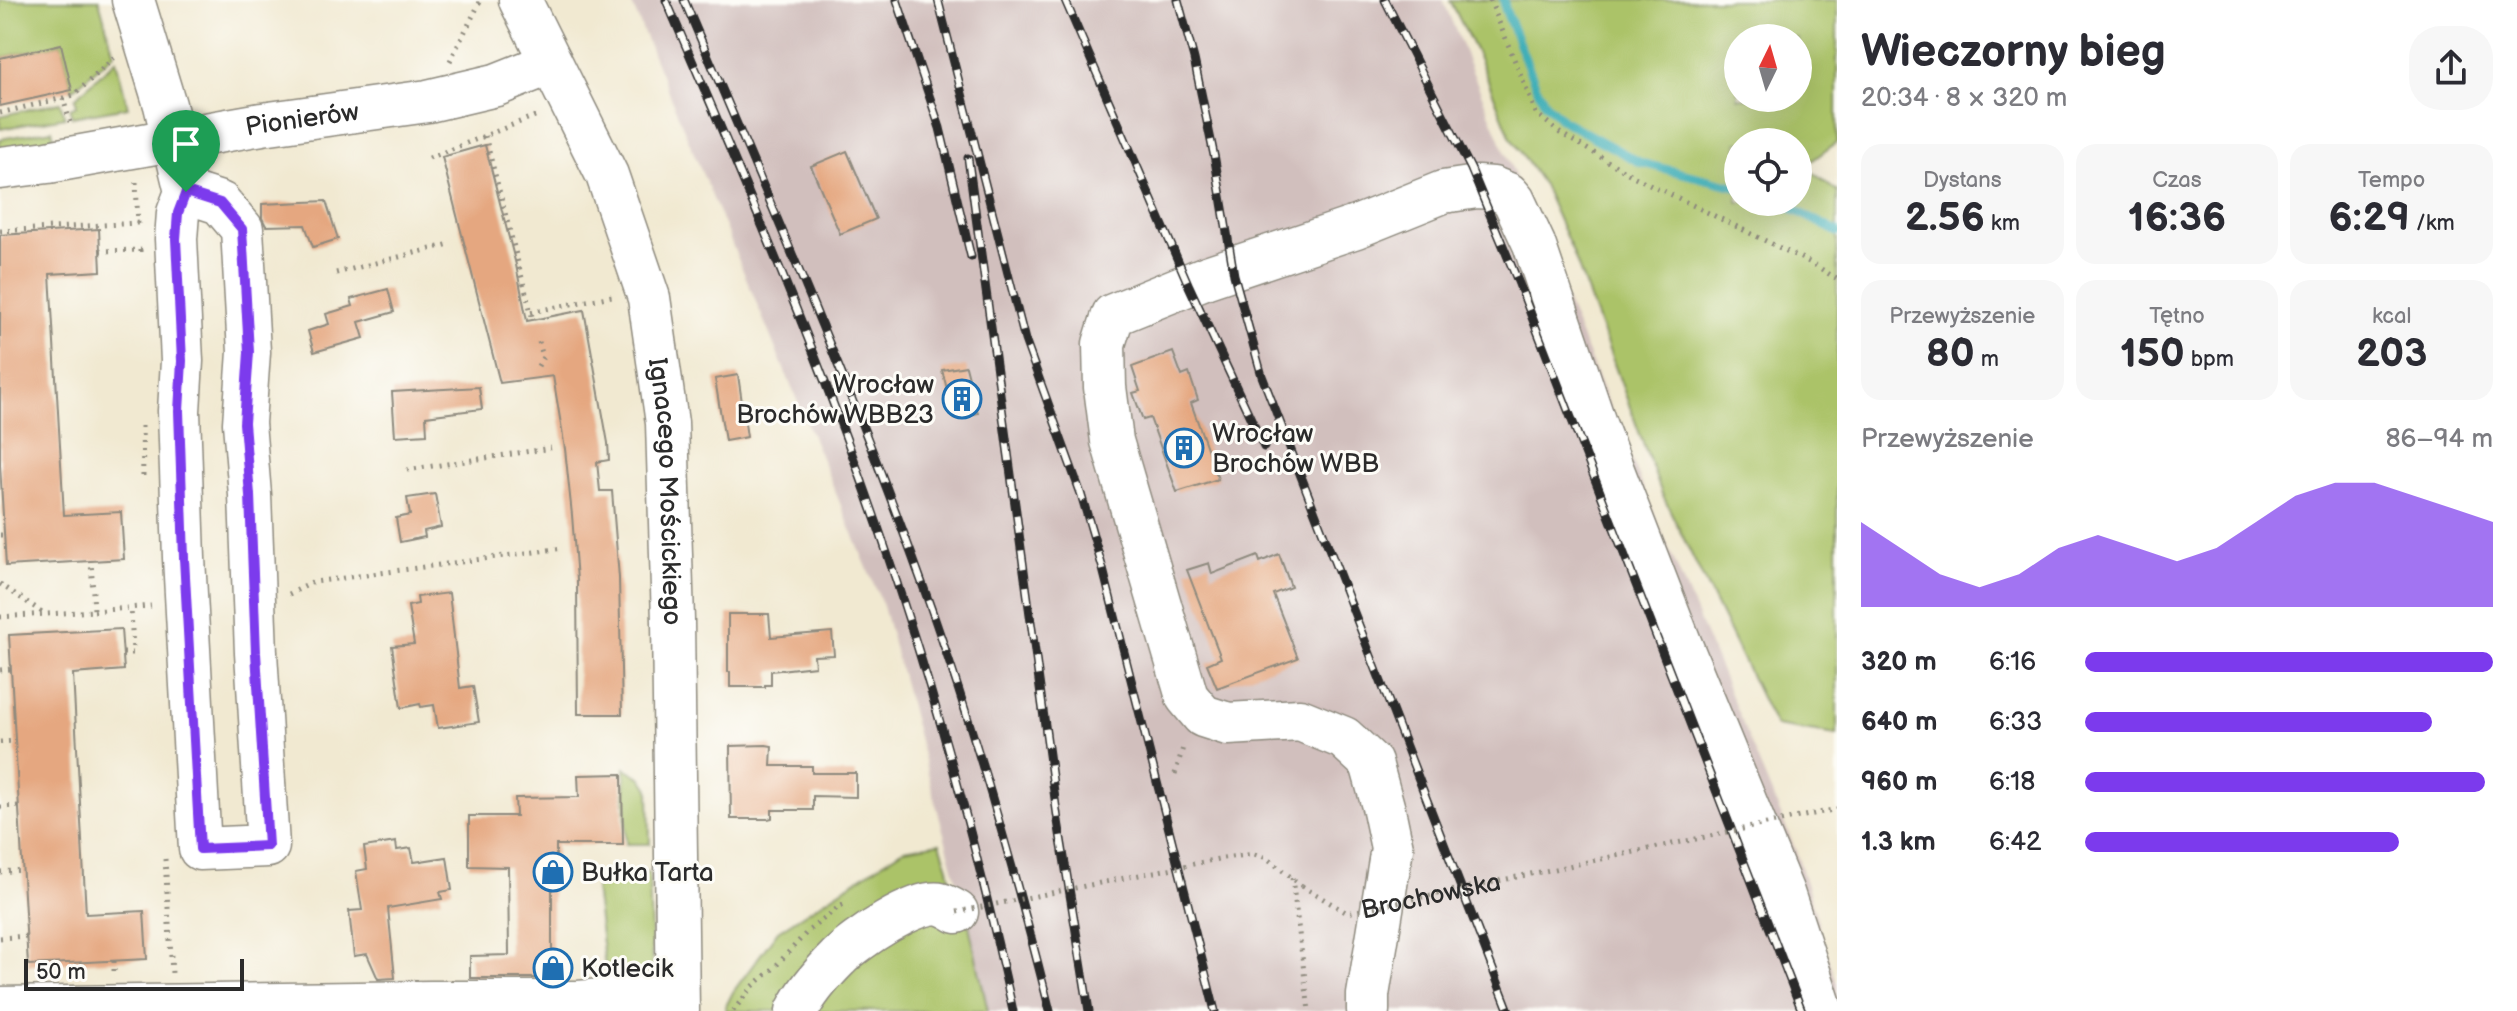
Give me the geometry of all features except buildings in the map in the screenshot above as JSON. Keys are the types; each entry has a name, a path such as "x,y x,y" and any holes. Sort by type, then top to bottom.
{"street":[{"path":"133,0 165,105 186,192 178,213 176,239 182,361 179,411 200,849 268,846 244,423 249,352 242,229 220,203 186,192"},
{"name":"Ignacego Mościckiego","path":"520,0 607,175 649,298 667,423 678,1002"},
{"name":"Pionierów","path":"0,168 312,116 428,101 496,85 551,63"},
{"path":"1368,1011 1392,848 1371,763 1344,738 1300,720 1228,724 1203,716 1187,697 1112,441 1105,387 1104,344 1113,315 1207,277 1356,227 1443,192 1477,187 1493,188 1508,194 1534,244 1595,424 1681,645 1783,893 1822,1011"},
{"path":"797,1011 804,997 840,956 882,925 915,909 938,903 957,912"},
{"path":"0,1008 678,1002"}],"path":[{"path":"446,71 481,0"},
{"path":"1490,0 1536,113 1560,133 1633,176 1815,265 1837,279"},
{"path":"0,113 74,95 115,57 148,48"},
{"path":"63,98 70,122"},
{"path":"429,158 550,110"},
{"path":"485,136 533,320"},
{"path":"136,182 140,264"},
{"path":"0,231 138,223"},
{"path":"336,273 450,244"},
{"path":"100,251 140,250"},
{"path":"531,312 623,294"},
{"path":"538,366 543,357 539,342"},
{"path":"143,414 140,440 143,486"},
{"path":"407,470 551,448"},
{"path":"254,597 290,594 314,582 563,548"},
{"path":"91,561 94,611"},
{"path":"0,584 45,614"},
{"path":"150,592 152,619"},
{"path":"0,617 151,607"},
{"path":"123,653 133,653 131,608"},
{"path":"0,670 11,669"},
{"path":"0,742 16,741"},
{"path":"0,807 19,806"},
{"name":"Brochowska","path":"957,912 1254,854 1267,858 1302,886 1347,913 1837,809"},
{"path":"157,975 172,974 165,846"},
{"path":"0,872 23,870"},
{"path":"1292,878 1309,1011"},
{"path":"0,938 27,936"},
{"path":"114,961 115,978"}],"shaded area":[{"path":"630,0 1443,0 1796,851 1837,984 1837,1011 988,1011 966,916 883,606"}],"green space":[{"path":"0,0 99,0 114,54 72,90 61,44 0,58"},
{"path":"1450,0 1837,0 1837,142 1812,161 1812,128 1724,128 1724,216 1812,216 1812,172 1837,192 1837,735 1775,726 1662,494 1572,250 1543,185 1511,138 1479,58"},
{"path":"116,60 128,107 72,117 70,108 77,105 75,98"},
{"path":"60,102 65,117 0,129 0,116"},
{"path":"52,130 56,147 0,157 0,139"},
{"path":"625,768 642,778 649,789 650,844 626,844"},
{"path":"940,843 948,867 958,922 968,921 988,1011 726,1011 733,992 778,931 904,849"},
{"path":"649,872 652,967 646,974 613,979 605,967 595,889 601,878 629,878"}],"waterway":[{"path":"1504,0 1536,86 1545,103 1562,120 1641,163 1724,184"},
{"path":"1807,216 1837,232"}],"railway":[{"path":"666,0 793,301 879,531 950,758 1013,1011"},
{"path":"684,0 844,380 932,611 996,810 1050,1011"},
{"path":"897,0 940,128 971,257"},
{"path":"938,0 1025,340 1081,494 1103,569 1215,1011"},
{"path":"1065,0 1189,286 1264,447"},
{"path":"1178,0 1215,160 1234,275 1262,376 1509,1011"},
{"path":"1385,0 1471,169 1519,284 1802,1011"},
{"path":"968,158 1058,821 1089,1011"}],"place":[{"name":"Wrocław Brochów WBB23","path":"962,399"},
{"name":"Wrocław Brochów WBB","path":"1184,448"},
{"name":"Bułka Tarta","path":"553,872"},
{"name":"Kotlecik","path":"553,968"}],"route":[{"path":"186,192 220,203 242,229 249,352 244,423 268,846 200,849 179,411 182,361 176,239 178,213 186,192"}]}
